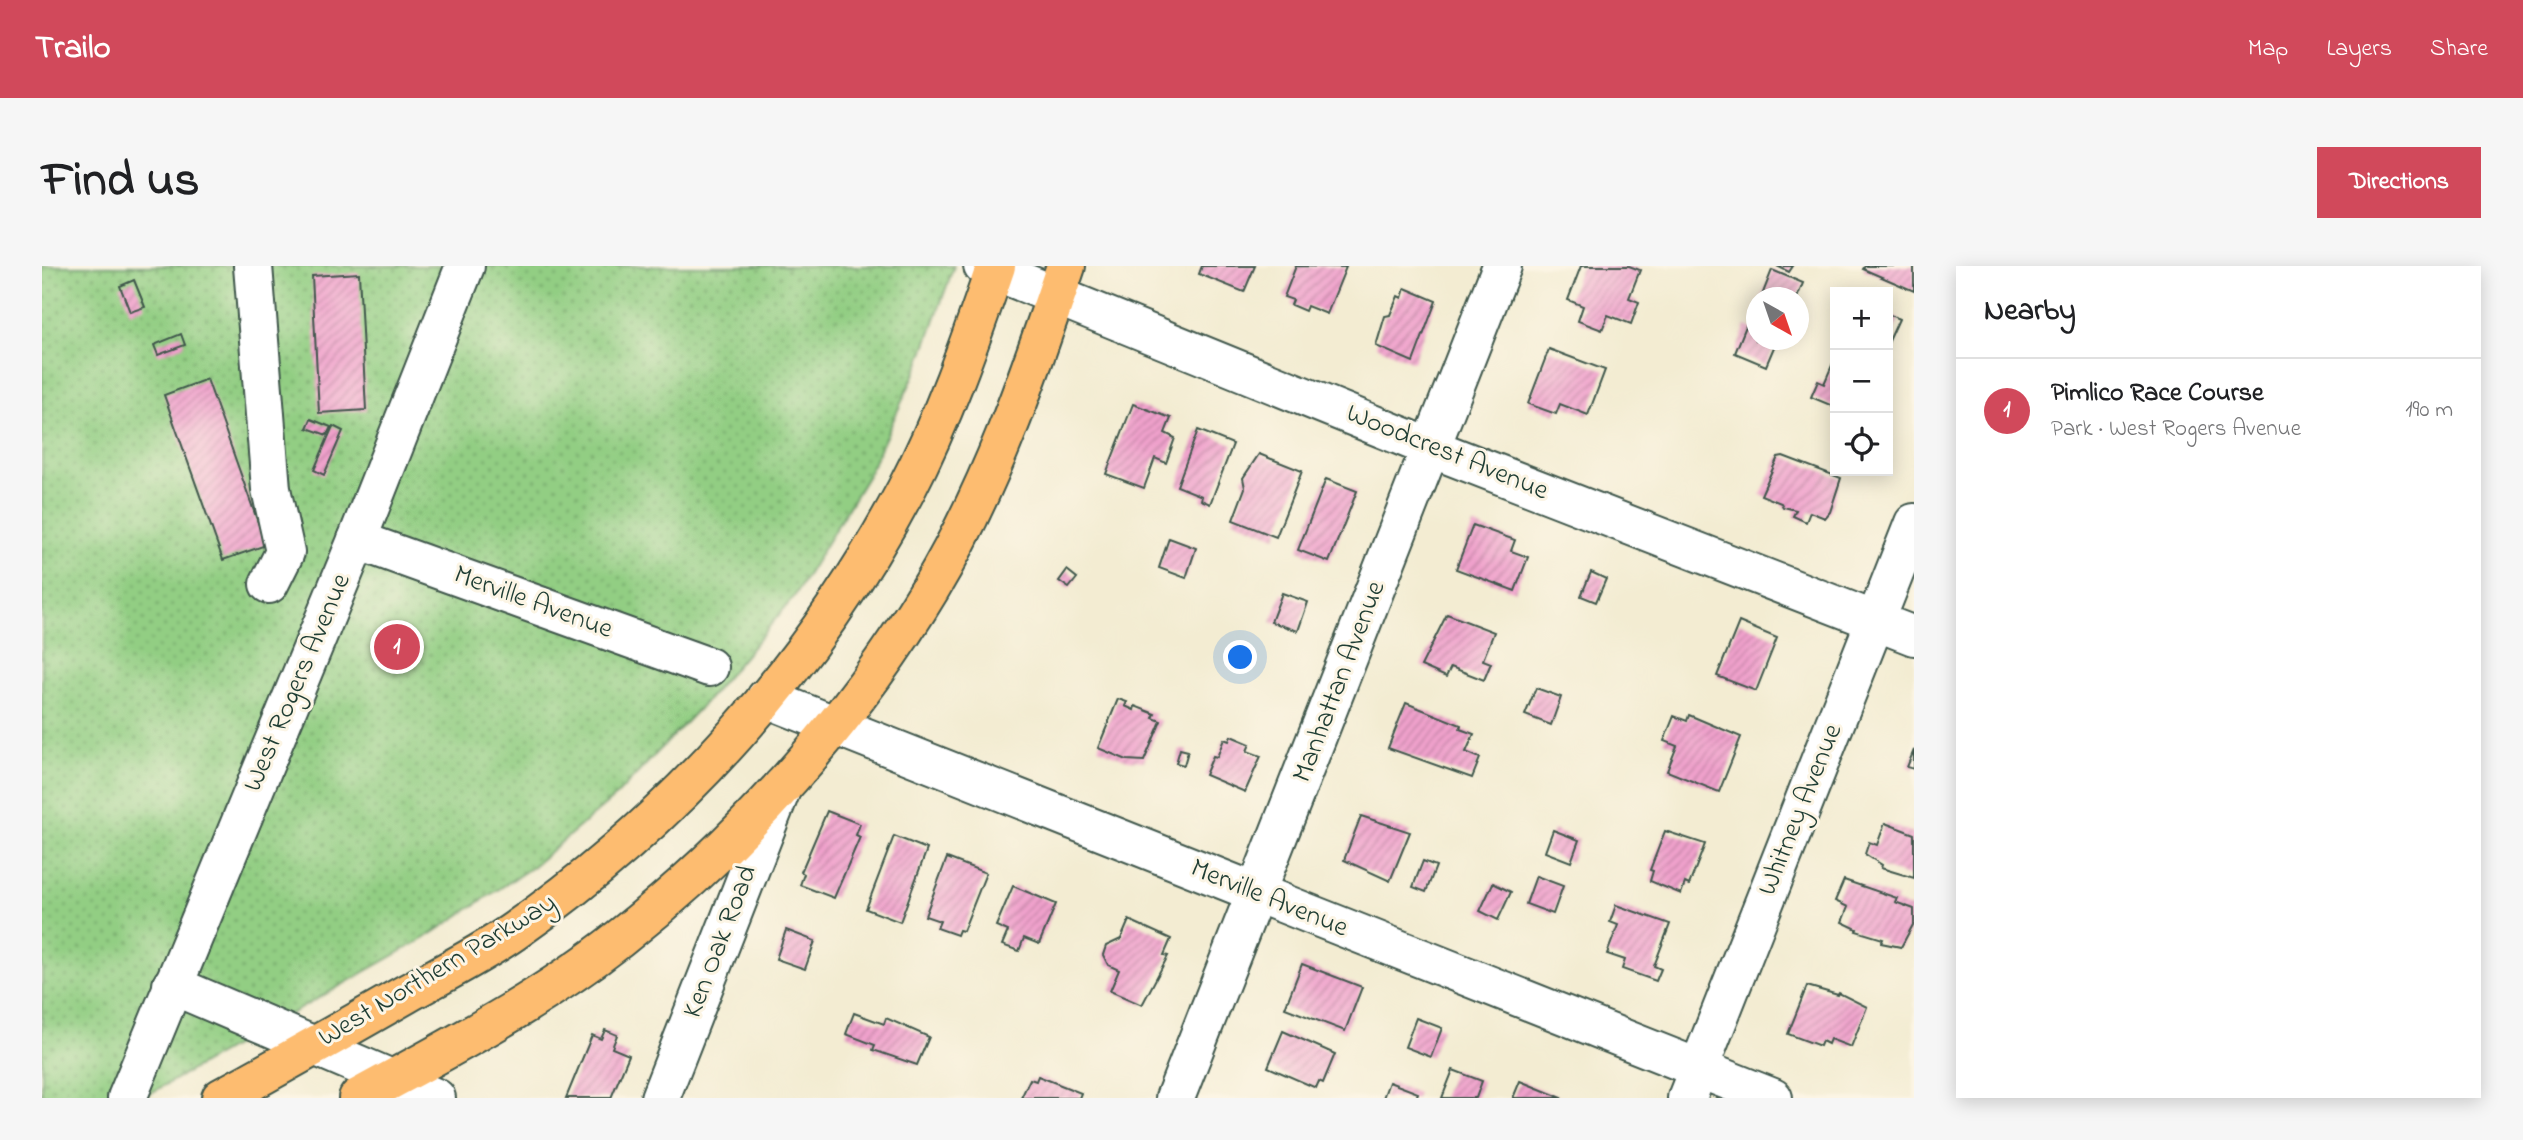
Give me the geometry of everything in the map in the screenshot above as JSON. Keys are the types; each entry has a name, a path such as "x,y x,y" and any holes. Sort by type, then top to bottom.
{"main road":[{"name":"West Northern Parkway","path":"221,1098 510,934 577,885 657,816 722,751 831,613 906,490 933,433 991,267"},
{"path":"358,1098 484,1029 619,939 702,867 782,787 833,726 887,652 936,577 993,464 1026,383 1061,280"}],"street":[{"path":"253,266 271,489 285,552 269,583"},
{"name":"West Rogers Avenue","path":"127,1098 357,540 465,266"},
{"name":"Manhattan Avenue","path":"1175,1098 1502,266"},
{"name":"Woodcrest Avenue","path":"991,267 1061,280 1431,448 1914,636"},
{"name":"Whitney Avenue","path":"1693,1084 1914,523"},
{"name":"Merville Avenue","path":"357,540 709,667"},
{"name":"Merville Avenue","path":"766,698 1257,894 1693,1084 1773,1098"},
{"name":"Ken Oak Road","path":"660,1098 782,787"},
{"path":"172,985 436,1098"}],"green space":[{"path":"42,266 954,266 919,364 868,475 794,597 710,697 617,795 532,867 430,935 142,1098 42,1098"}],"building":[{"path":"1202,266 1255,266 1244,292 1199,274"},
{"path":"1296,266 1346,267 1327,314 1307,306 1305,311 1291,305 1293,300 1284,297"},
{"path":"1581,266 1629,266 1640,270 1629,298 1639,302 1631,324 1608,315 1602,330 1578,321 1583,306 1568,300"},
{"path":"1777,266 1793,266 1789,272"},
{"path":"1865,266 1914,266 1914,291 1863,269"},
{"path":"1772,270 1803,283 1801,287 1765,287"},
{"path":"359,273 366,410 319,413 312,276"},
{"path":"134,280 145,307 130,312 120,286"},
{"path":"1405,288 1436,301 1413,362 1376,346 1385,316 1390,315 1398,296 1402,298"},
{"path":"1893,316 1899,319 1893,332"},
{"path":"1746,326 1746,350 1773,350 1766,366 1735,353"},
{"path":"181,334 185,345 158,355 154,345"},
{"path":"1549,349 1605,370 1588,415 1560,404 1556,414 1528,404"},
{"path":"1830,370 1830,405 1811,397 1818,381 1824,384"},
{"path":"207,379 266,545 223,560 164,395"},
{"path":"1133,404 1171,418 1165,433 1175,438 1166,463 1155,458 1144,488 1106,474"},
{"path":"311,419 331,427 327,435 307,428"},
{"path":"333,426 343,431 324,475 314,470"},
{"path":"1198,430 1233,444 1210,504 1201,500 1202,496 1177,486"},
{"path":"1259,454 1302,471 1276,537 1233,520 1245,488 1243,478"},
{"path":"1783,456 1841,478 1830,512 1825,518 1810,512 1806,522 1793,516 1796,510 1783,507 1781,503 1761,495 1778,457"},
{"path":"1326,479 1357,491 1329,562 1298,550"},
{"path":"1473,525 1515,540 1511,551 1528,557 1515,591 1456,569"},
{"path":"1169,538 1196,548 1186,578 1159,568"},
{"path":"1067,570 1077,578 1069,588 1059,581"},
{"path":"1591,572 1606,579 1596,602 1581,596"},
{"path":"1282,593 1308,602 1298,631 1271,622"},
{"path":"1447,614 1494,632 1483,660 1491,663 1484,680 1451,667 1446,677 1421,666"},
{"path":"1739,622 1777,638 1756,691 1717,676"},
{"path":"1536,688 1561,697 1551,725 1525,715"},
{"path":"1118,699 1127,702 1125,706 1134,710 1135,706 1155,714 1153,718 1161,721 1144,761 1127,760 1098,748"},
{"path":"1406,703 1461,725 1460,729 1474,734 1466,752 1480,758 1472,778 1388,748"},
{"path":"1689,715 1741,737 1719,792 1667,771 1677,746 1664,741 1674,716 1687,721"},
{"path":"1231,736 1250,744 1247,751 1261,756 1245,792 1205,775 1213,756 1217,757 1224,739 1229,741"},
{"path":"1180,749 1188,751 1184,765 1176,763"},
{"path":"1914,750 1914,769 1907,767"},
{"path":"827,811 860,824 856,835 860,837 834,898 800,885 804,874 801,872"},
{"path":"1361,816 1410,832 1390,881 1344,860"},
{"path":"1885,823 1914,834 1914,878 1881,868 1882,865 1865,854 1869,842 1877,845"},
{"path":"1553,830 1579,840 1571,862 1545,852"},
{"path":"1665,831 1705,844 1689,885 1685,883 1681,894 1650,881 1653,871 1650,870"},
{"path":"894,836 927,849 900,922 866,909"},
{"path":"947,858 986,873 963,931 959,930 957,935 937,928 940,921 925,916"},
{"path":"1423,861 1436,866 1426,892 1413,887"},
{"path":"1536,876 1563,886 1553,914 1526,904"},
{"path":"1844,880 1897,898 1895,902 1914,909 1914,923 1901,947 1881,943 1883,939 1856,931 1857,929 1842,922 1848,907 1835,901"},
{"path":"1493,883 1511,892 1498,920 1480,911"},
{"path":"1013,886 1056,904 1039,944 1024,938 1019,951 1002,945 1008,931 996,926"},
{"path":"1616,905 1670,924 1654,966 1661,969 1656,981 1622,969 1625,960 1607,954 1618,925 1610,922"},
{"path":"1129,920 1171,939 1164,955 1168,956 1142,1005 1110,991 1119,970 1108,965 1103,955 1106,946 1121,939"},
{"path":"786,930 815,941 805,969 776,959"},
{"path":"1302,964 1362,987 1345,1031 1285,1008"},
{"path":"1807,986 1838,995 1839,993 1867,1007 1851,1047 1830,1039 1828,1044 1822,1041 1820,1046 1788,1034"},
{"path":"854,1013 884,1024 886,1018 929,1037 917,1065 873,1050 875,1045 846,1034"},
{"path":"1416,1018 1442,1028 1431,1057 1405,1047"},
{"path":"605,1030 617,1035 612,1048 629,1055 611,1098 566,1098 592,1035 601,1039"},
{"path":"1283,1031 1335,1054 1323,1083 1319,1081 1316,1088 1268,1067"},
{"path":"1453,1070 1482,1081 1476,1098 1442,1098"},
{"path":"1038,1076 1081,1093 1079,1098 1021,1098 1030,1079 1036,1081"},
{"path":"1520,1081 1562,1098 1513,1098"},
{"path":"1389,1082 1418,1093 1416,1098 1383,1098"}],"place":[{"name":"Pimlico Race Course","path":"397,647"}]}
